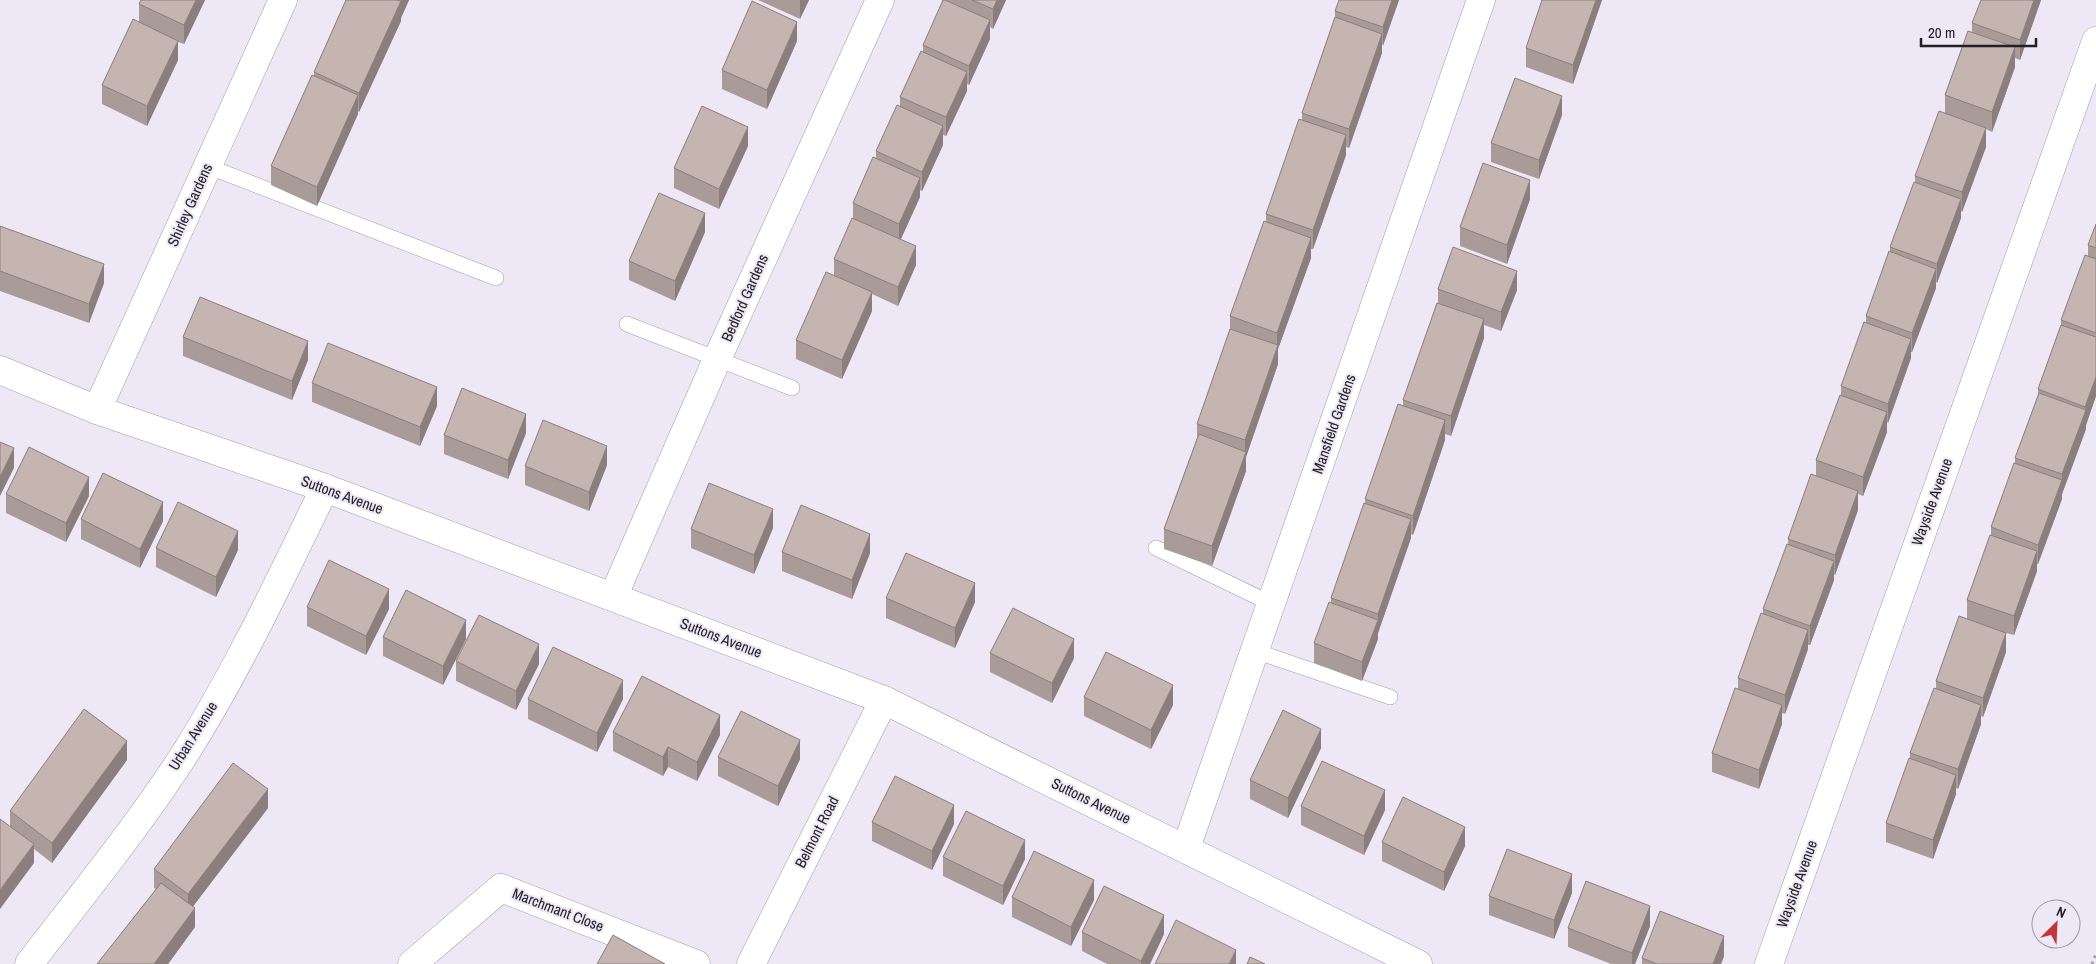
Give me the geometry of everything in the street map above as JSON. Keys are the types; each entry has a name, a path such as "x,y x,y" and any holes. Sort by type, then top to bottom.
{"street":[{"name":"Shirley Gardens","path":"97,410 283,0"},
{"name":"Bedford Gardens","path":"612,597 718,357 880,0"},
{"name":"Mansfield Gardens","path":"1186,848 1481,0"},
{"name":"Wayside Avenue","path":"1769,964 2096,41"},
{"name":"Suttons Avenue","path":"0,370 97,410 324,488 884,700 1186,848 1406,961"},
{"name":"Urban Avenue","path":"29,964 122,841 186,752 254,634 324,488"},
{"name":"Belmont Road","path":"751,964 884,700"},
{"name":"Marchmant Close","path":"412,964 501,888 696,964"}],"lane":[{"path":"207,166 496,278"},
{"path":"627,324 718,357 792,388"},
{"path":"1156,548 1272,604"},
{"path":"1254,651 1390,696"}],"path":[{"path":"2092,964 2096,954"}],"building":[{"path":"141,0 196,0 184,25 139,4"},
{"path":"346,0 401,1 359,93 314,72"},
{"path":"943,0 990,20 969,66 923,45"},
{"path":"972,0 997,0 993,9"},
{"path":"1339,0 1392,0 1383,27 1335,11"},
{"path":"1542,0 1596,0 1573,65 1526,48"},
{"path":"1981,0 2034,0 2020,40 1972,23"},
{"path":"752,1 797,22 767,90 722,70"},
{"path":"1335,17 1382,34 1349,129 1302,113"},
{"path":"133,19 178,41 147,106 102,85"},
{"path":"1968,31 2015,47 1992,112 1945,95"},
{"path":"921,51 967,72 946,117 900,97"},
{"path":"312,75 358,95 317,187 271,166"},
{"path":"1515,78 1562,96 1539,160 1491,143"},
{"path":"897,105 943,126 922,172 876,151"},
{"path":"702,106 748,127 719,189 674,168"},
{"path":"1939,111 1986,128 1962,192 1915,176"},
{"path":"1299,119 1346,135 1313,230 1266,214"},
{"path":"873,157 920,178 899,224 853,203"},
{"path":"1483,163 1530,180 1507,245 1460,227"},
{"path":"1914,182 1961,199 1937,264 1890,247"},
{"path":"659,193 705,213 675,281 629,261"},
{"path":"852,218 916,246 898,287 834,259"},
{"path":"1264,221 1311,238 1277,333 1230,316"},
{"path":"2096,224 2096,248 2088,245"},
{"path":"0,226 104,264 89,304 0,271"},
{"path":"1453,247 1517,271 1501,312 1438,289"},
{"path":"1889,251 1936,269 1912,333 1866,316"},
{"path":"2085,255 2096,259 2096,333 2061,320"},
{"path":"826,272 872,292 842,360 796,340"},
{"path":"200,297 308,341 292,381 183,337"},
{"path":"1437,303 1484,319 1451,416 1403,400"},
{"path":"1864,322 1911,339 1888,404 1841,386"},
{"path":"2061,325 2096,337 2096,377 2085,407 2038,389"},
{"path":"1230,329 1278,345 1245,440 1197,424"},
{"path":"328,343 437,387 420,427 312,383"},
{"path":"462,388 526,414 508,460 444,435"},
{"path":"2039,393 2086,410 2062,474 2015,458"},
{"path":"1840,395 1887,412 1863,477 1816,460"},
{"path":"1398,404 1445,420 1413,516 1365,499"},
{"path":"543,420 607,446 589,492 525,466"},
{"path":"1199,434 1246,452 1212,546 1164,529"},
{"path":"0,442 14,448 0,477"},
{"path":"29,447 89,477 66,523 6,494"},
{"path":"2014,463 2062,480 2038,545 1991,527"},
{"path":"103,473 163,502 140,549 81,519"},
{"path":"1811,474 1858,491 1835,555 1788,539"},
{"path":"709,483 773,509 754,555 691,529"},
{"path":"178,502 238,531 216,577 156,548"},
{"path":"1364,503 1411,519 1378,614 1331,598"},
{"path":"801,505 870,534 852,580 782,552"},
{"path":"1990,535 2037,551 2014,616 1967,600"},
{"path":"1787,544 1834,561 1810,626 1763,609"},
{"path":"906,553 975,583 955,628 886,598"},
{"path":"329,560 389,589 366,636 307,607"},
{"path":"406,590 466,620 443,666 383,637"},
{"path":"1329,602 1378,620 1362,662 1314,643"},
{"path":"1013,608 1074,639 1052,683 990,653"},
{"path":"1761,613 1808,630 1785,695 1738,678"},
{"path":"479,615 539,644 516,691 456,661"},
{"path":"1959,616 2006,633 1983,698 1936,681"},
{"path":"553,647 623,680 597,733 528,699"},
{"path":"1106,652 1173,685 1151,730 1084,697"},
{"path":"642,676 720,715 697,762 668,747 663,757 613,732"},
{"path":"1735,688 1782,705 1759,770 1712,753"},
{"path":"1934,688 1981,705 1958,769 1910,753"},
{"path":"84,709 127,741 52,843 10,811"},
{"path":"1283,710 1321,729 1288,798 1250,780"},
{"path":"741,711 800,740 778,786 718,757"},
{"path":"1909,758 1956,775 1933,840 1886,823"},
{"path":"1322,761 1385,790 1364,836 1301,806"},
{"path":"233,763 268,789 188,894 154,869"},
{"path":"895,776 954,805 932,851 872,822"},
{"path":"1403,797 1465,827 1444,872 1382,842"},
{"path":"966,811 1025,840 1003,886 943,857"},
{"path":"0,819 34,844 0,890"},
{"path":"1507,849 1572,874 1554,920 1489,896"},
{"path":"1034,851 1094,880 1071,927 1012,897"},
{"path":"1586,881 1650,906 1632,953 1568,928"},
{"path":"161,883 195,908 154,964 97,964"},
{"path":"1104,886 1164,915 1141,961 1082,932"},
{"path":"1660,911 1724,936 1713,964 1657,964 1642,958"},
{"path":"1176,920 1236,950 1229,964 1155,964"},
{"path":"613,935 665,964 597,964"},
{"path":"1250,957 1265,964 1247,964"}]}
